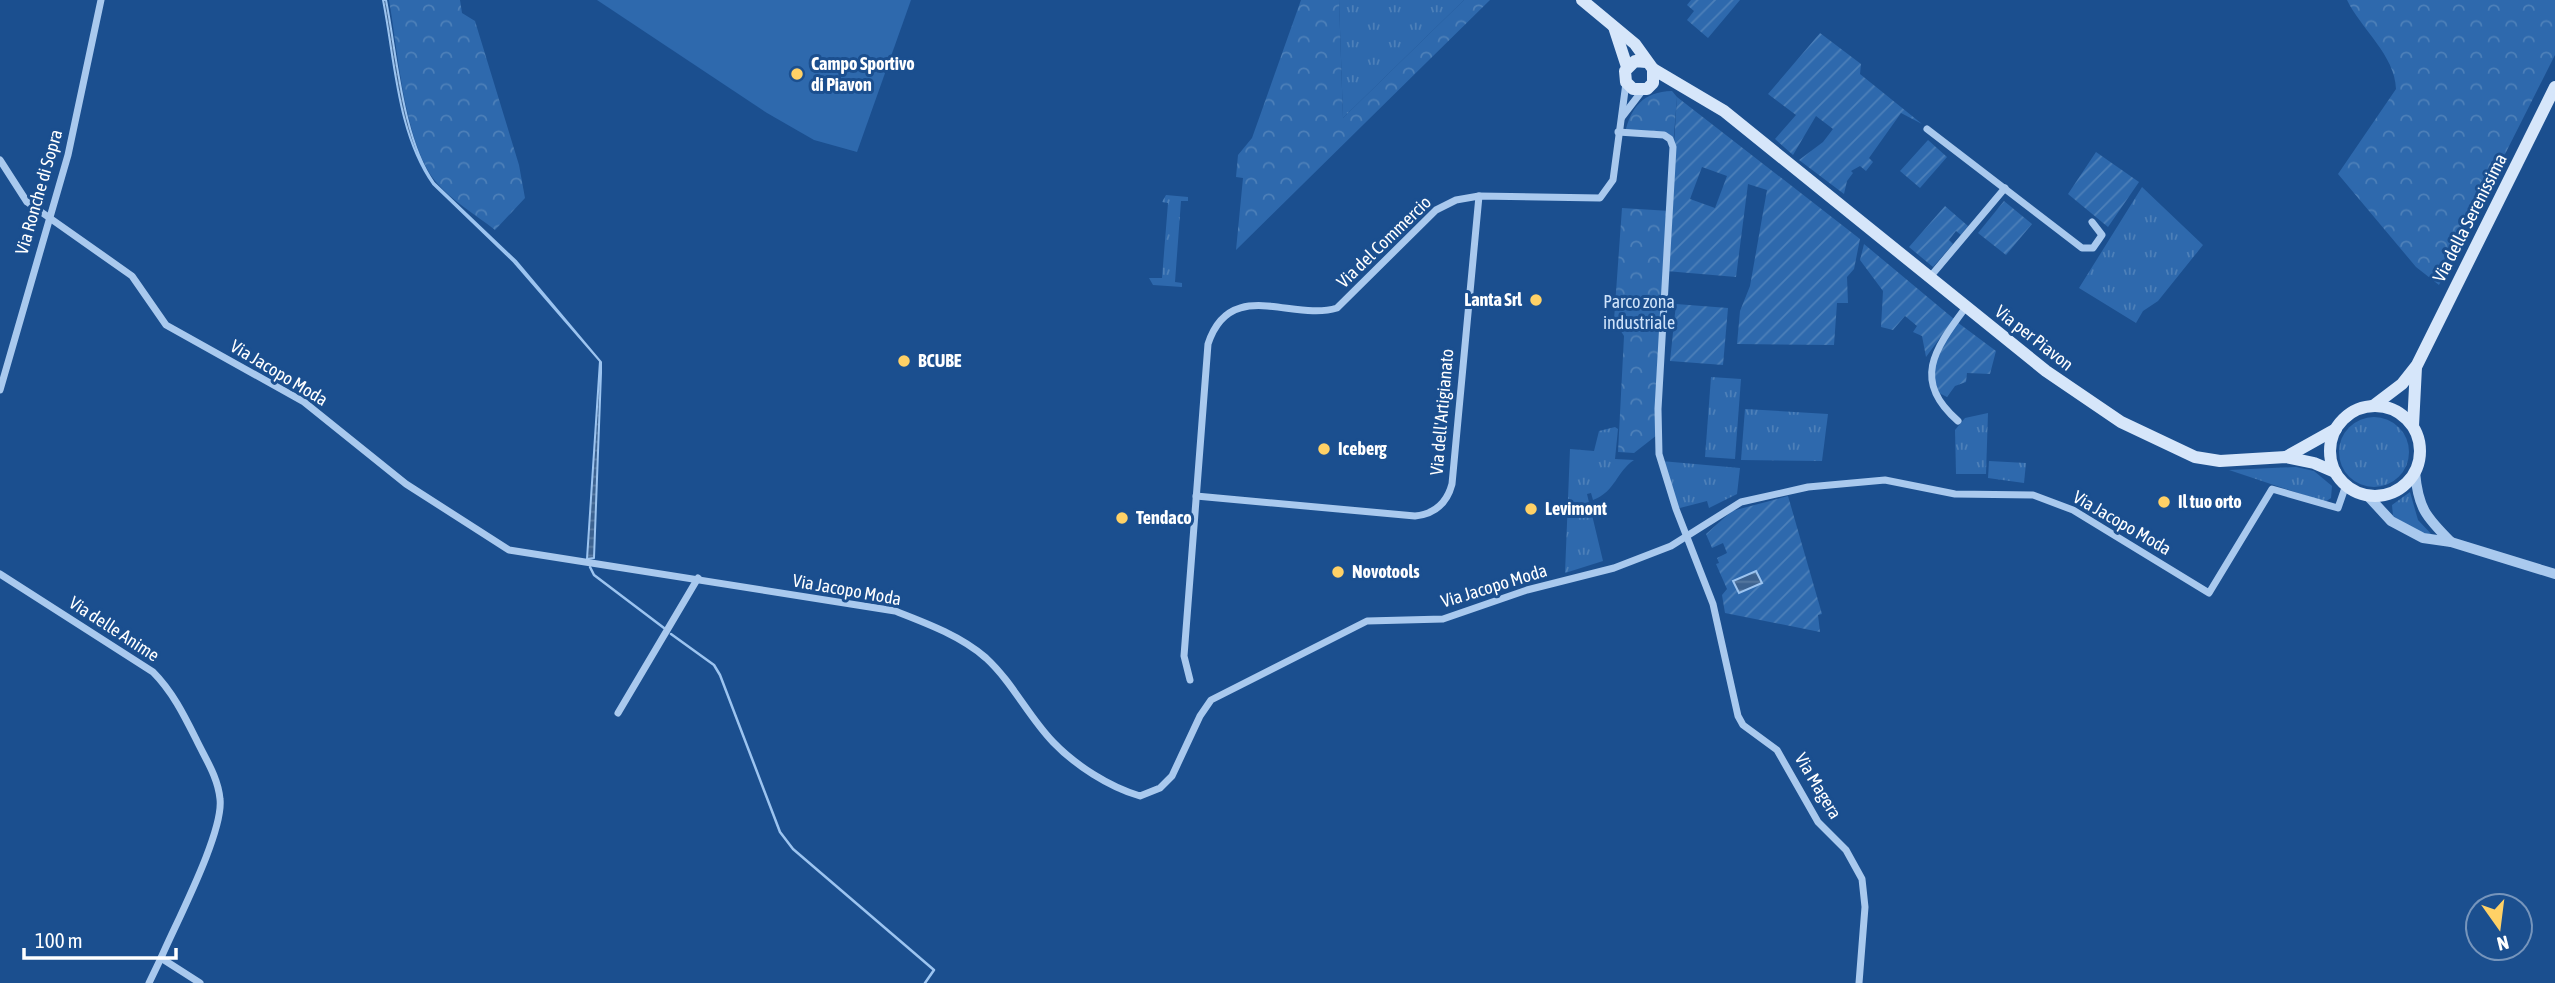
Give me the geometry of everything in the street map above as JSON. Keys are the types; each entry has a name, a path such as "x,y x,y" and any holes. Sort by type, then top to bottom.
{"main road":[{"path":"1582,0 1634,44 1650,65 1653,83"},
{"path":"1614,27 1627,67 1626,82 1633,89 1642,91 1653,83 1691,89"},
{"path":"1627,67 1635,61 1650,65"},
{"name":"Via per Piavon","path":"1650,65 1691,89 1794,166 1966,307 2093,405 2176,451 2220,461 2286,457 2314,463 2336,472"},
{"name":"Via della Serenissima","path":"2417,365 2555,87"},
{"path":"2417,365 2413,426 2420,449 2415,472 2395,491 2367,495 2346,485 2336,472 2331,443 2336,429 2351,413 2373,406 2402,384 2417,365"},
{"path":"2373,406 2388,407 2402,414 2413,426"},
{"name":"Via per Piavon","path":"2286,457 2336,429"}],"street":[{"name":"Via Ronche di Sopra","path":"0,390 68,155 101,0"},
{"name":"Via del Commercio","path":"1190,680 1184,656 1208,344 1221,321 1234,311 1249,306 1337,308 1436,210 1455,200 1479,196 1600,198 1614,180 1626,82"},
{"name":"Via del Commercio","path":"1622,117 1642,91"},
{"path":"1927,129 2082,248 2092,248 2102,235 2092,222"},
{"path":"1618,132 1664,135 1670,139 1673,147 1657,435 1659,454 1687,538"},
{"name":"Via Jacopo Moda","path":"0,160 27,202 132,276 166,325 304,402 406,484 509,550 895,611 949,634 983,656 1008,680 1058,746 1095,773 1140,796 1160,788 1172,776 1194,727 1211,700 1367,621 1443,618 1527,590 1637,561 1687,538 1741,502 1854,481 1885,480 1955,494 2033,495 2073,510 2209,593 2272,489 2338,508 2346,485"},
{"path":"1930,277 2005,188"},
{"name":"Via dell'Artigianato","path":"1196,496 1415,516 1430,513 1442,505 1452,484 1479,196"},
{"path":"1958,421 1937,400 1931,371 1933,359 1966,307"},
{"path":"2415,472 2417,499 2422,511 2451,542"},
{"path":"2367,495 2404,529 2423,538 2451,542 2555,574"},
{"name":"Via Magera","path":"1687,538 1713,604 1738,716 1743,725 1777,750 1818,822 1846,850 1862,880 1865,907 1859,983"},
{"name":"Via delle Anime","path":"0,574 153,672 166,685 214,775 220,801 215,831 149,983"},
{"path":"618,713 698,578"},
{"path":"161,958 200,983"}],"green space":[{"path":"389,0 460,0 462,13 475,21 519,165 525,198 495,230 449,195 425,165 409,120"},
{"name":"Campo Sportivo di Piavon","path":"597,0 911,0 857,152 814,140 767,113"},
{"path":"1301,0 1339,0 1343,118 1464,0 1490,0 1236,250 1243,178 1236,177 1238,155 1252,138"},
{"path":"1339,0 1464,0 1343,118"},
{"path":"1691,0 1740,0 1708,38 1687,20 1694,11 1687,5"},
{"path":"2347,0 2555,0 2555,55 2439,285 2416,267 2338,174 2396,89 2390,65 2384,54"},
{"path":"1820,33 1861,64 1860,74 1922,124 1901,113 1869,158 1873,162 1866,171 1860,166 1851,171 1853,173 1847,181 1844,194 1799,160 1823,142 1833,129 1816,116 1793,155 1775,139 1796,115 1768,94"},
{"path":"1672,91 1677,97 1673,147 1670,139 1625,133 1631,116 1640,103 1653,94"},
{"path":"1677,97 1860,239 1854,269 1847,277 1848,303 1837,303 1834,345 1737,344 1740,311 1750,286 1767,190 1748,184 1736,277 1666,271","holes":["1702,167 1727,176 1715,208 1690,199"]},
{"path":"1928,140 1947,157 1920,188 1900,171"},
{"path":"2096,152 2139,182 2108,227 2068,194"},
{"path":"2142,187 2203,245 2158,301 2143,311 2136,323 2079,288"},
{"path":"1166,195 1188,197 1188,201 1181,201 1175,282 1182,283 1182,287 1153,285 1149,278 1162,278 1168,203 1162,202"},
{"path":"2004,201 2032,224 2006,255 1978,233"},
{"path":"1945,206 1968,226 1961,235 1956,231 1949,240 1953,244 1933,267 1909,247"},
{"name":"Parco zona industriale","path":"1622,208 1670,211 1657,435 1634,453 1618,452 1624,336 1614,320"},
{"path":"1864,244 1954,319 1926,357 1922,336 1913,332 1917,326 1905,316 1893,330 1881,327 1883,291 1860,260"},
{"path":"1676,304 1728,308 1723,365 1670,361"},
{"path":"1957,322 1996,351 1990,374 1967,373 1966,382 1955,386 1947,397 1933,390 1932,363"},
{"path":"1711,377 1741,379 1735,459 1705,457"},
{"path":"1745,409 1828,414 1822,461 1741,460"},
{"path":"1988,413 1986,474 1956,474 1955,430 1965,418"},
{"path":"2381,417 2394,423 2403,432 2407,438 2407,466 2399,477 2388,485 2367,487 2349,477 2341,466 2339,445 2349,427 2360,419"},
{"path":"1615,427 1618,429 1615,459 1634,460 1607,492 1593,500 1591,493 1587,494 1603,561 1565,573 1570,449 1594,451 1599,431"},
{"path":"1661,461 1740,468 1737,494 1709,508 1707,501 1676,509"},
{"path":"1989,461 2026,463 2024,483 1988,478"},
{"path":"2296,467 2314,471 2332,486 2331,498 2325,502 2229,470"},
{"path":"2410,492 2418,520 2434,537 2423,535 2393,516 2392,505"},
{"path":"1788,496 1822,614 1818,615 1820,632 1725,613 1722,595 1727,589 1716,564 1719,563 1717,558 1727,553 1723,543 1712,548 1706,534 1732,511"}],"shaded area":[{"path":"383,0 386,0 408,120 423,164 434,183 516,261 601,362 594,558 587,559 600,361 514,262 433,184 421,164 405,119"},
{"path":"1756,571 1762,583 1739,593 1733,581"}],"waterway":[{"path":"590,567 594,575 664,628"},
{"path":"671,634 714,665 720,675 780,832 793,849 934,970 925,983"}],"place":[{"name":"Campo Sportivo di Piavon","path":"797,74"},
{"name":"Lanta Srl","path":"1536,300"},
{"name":"BCUBE","path":"904,361"},
{"name":"Iceberg","path":"1324,449"},
{"name":"Il tuo orto","path":"2164,502"},
{"name":"Levimont","path":"1531,509"},
{"name":"Tendaco","path":"1122,518"},
{"name":"Novotools","path":"1338,572"}]}
